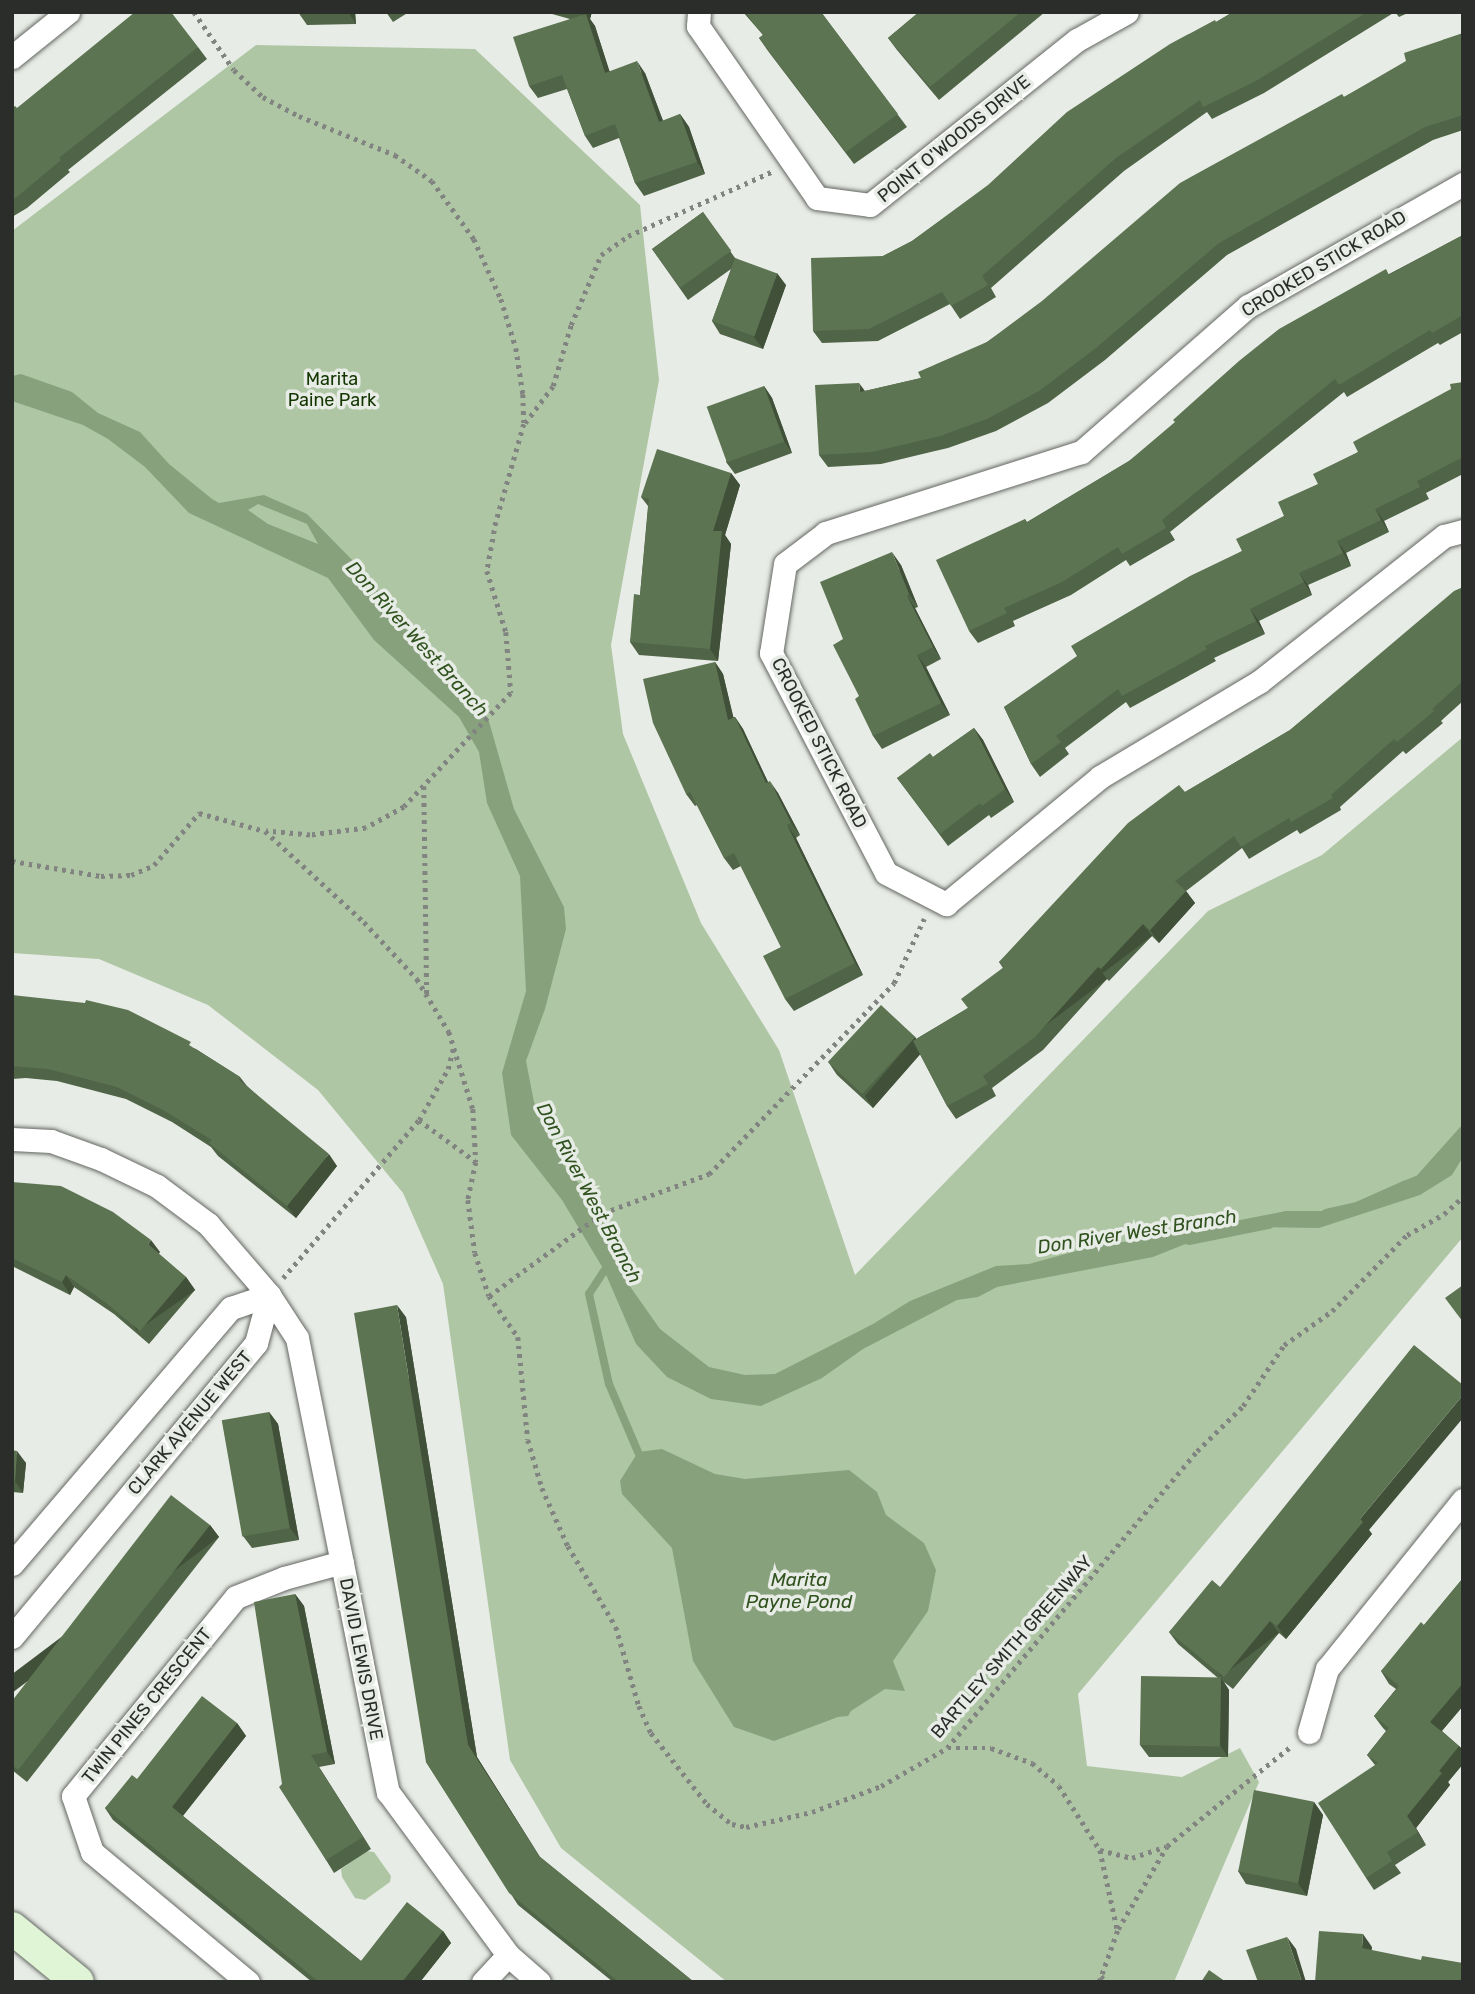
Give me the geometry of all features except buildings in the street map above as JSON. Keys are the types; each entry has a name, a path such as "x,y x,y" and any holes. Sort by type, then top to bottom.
{"main road":[{"path":"12,1928 78,1982"}],"street":[{"path":"12,57 68,12"},
{"name":"POINT O'WOODS DRIVE","path":"699,12 698,26 790,163 817,198 870,205 1077,40 1127,12"},
{"name":"CROOKED STICK ROAD","path":"933,900 886,873 771,653 785,564 826,533 1081,452 1248,306 1463,184"},
{"path":"933,900 946,904 1100,777 1259,682 1444,536 1463,531"},
{"name":"DAVID LEWIS DRIVE","path":"12,1139 51,1141 101,1159 157,1186 208,1224 269,1295 297,1338 388,1792 508,1955 539,1982"},
{"path":"12,1564 231,1308 269,1295"},
{"name":"CLARK AVENUE WEST","path":"12,1637 256,1343 269,1295"},
{"path":"1309,1732 1327,1669 1463,1500"},
{"name":"TWIN PINES CRESCENT","path":"248,1982 92,1852 73,1796 236,1597 284,1578 342,1562"},
{"path":"483,1982 508,1955"}],"path":[{"path":"194,12 234,70 263,97 299,116 395,155 432,181 474,239 501,299 516,348 524,424"},
{"path":"265,831 310,835 366,828 404,807 511,693 506,632 487,571 496,522 524,424 553,386 571,325 601,255 628,236 790,163"},
{"path":"424,785 428,994"},
{"name":"BARTLEY SMITH GREENWAY","path":"12,861 101,876 131,875 154,865 199,813 265,831 364,922 428,994 454,1044 473,1109 476,1162 468,1200 475,1253 489,1296 518,1337 528,1440 542,1488 568,1546 616,1627 639,1706 651,1732 707,1804 732,1824 746,1827 812,1812 881,1786 947,1748 1197,1451 1244,1406 1284,1345 1332,1311 1407,1235 1444,1214 1463,1197"},
{"path":"489,1296 603,1213 709,1174 894,983 933,900"},
{"path":"295,1263 419,1120 448,1069 454,1044"},
{"path":"419,1120 476,1162"},
{"path":"1100,1850 1132,1858 1167,1846 1309,1732"},
{"path":"947,1748 990,1748 1032,1763 1059,1786 1100,1850 1118,1929"},
{"path":"1106,1982 1100,1979 1118,1929 1167,1846"}],"green space":[{"name":"Marita Paine Park","path":"256,45 475,49 640,205 659,380 611,645 623,734 701,923 779,1050 855,1275 1208,911 1322,855 1463,737 1463,1237 1078,1694 1087,1766 1182,1777 1240,1748 1259,1782 1174,1982 727,1982 561,1848 510,1760 443,1284 403,1193 318,1090 208,1005 99,959 12,953 12,231"},
{"path":"366,1851 374,1852 391,1876 390,1882 365,1900 355,1898 342,1877 341,1869"}],"water":[{"path":"21,374 72,392 98,413 140,432 169,464 219,503 264,495 307,514 362,570 416,640 488,718 514,809 564,907 566,929 545,1009 526,1061 534,1102 566,1169 584,1189 612,1239 629,1285 660,1329 709,1367 745,1375 775,1374 873,1324 910,1301 996,1266 1029,1264 1105,1243 1138,1241 1196,1222 1225,1223 1286,1211 1340,1211 1393,1192 1406,1180 1428,1171 1463,1134 1463,1157 1452,1175 1420,1195 1319,1228 1252,1227 1208,1235 1153,1257 997,1287 978,1297 957,1300 863,1349 822,1378 761,1406 711,1399 667,1377 636,1344 604,1270 562,1200 511,1135 502,1073 526,991 520,876 487,803 479,752 459,717 374,640 328,578 189,513 145,467 108,439 83,425 12,401 12,376","holes":["258,504 307,524 318,544 268,524 248,510"]},
{"name":"Marita Payne Pond","path":"662,1449 715,1474 745,1479 849,1470 877,1492 886,1515 924,1543 936,1570 928,1611 893,1661 905,1691 885,1689 851,1711 848,1716 838,1717 774,1741 734,1727 693,1661 672,1548 622,1494 620,1481 638,1452"}],"waterway":[{"name":"Don River West Branch","path":"1421,1177 1463,1130"},
{"name":"Don River West Branch","path":"1326,1213 1357,1206 1406,1184"},
{"name":"Don River West Branch","path":"1189,1241 1269,1225"},
{"path":"604,1271 589,1294 609,1384 638,1452"}]}
